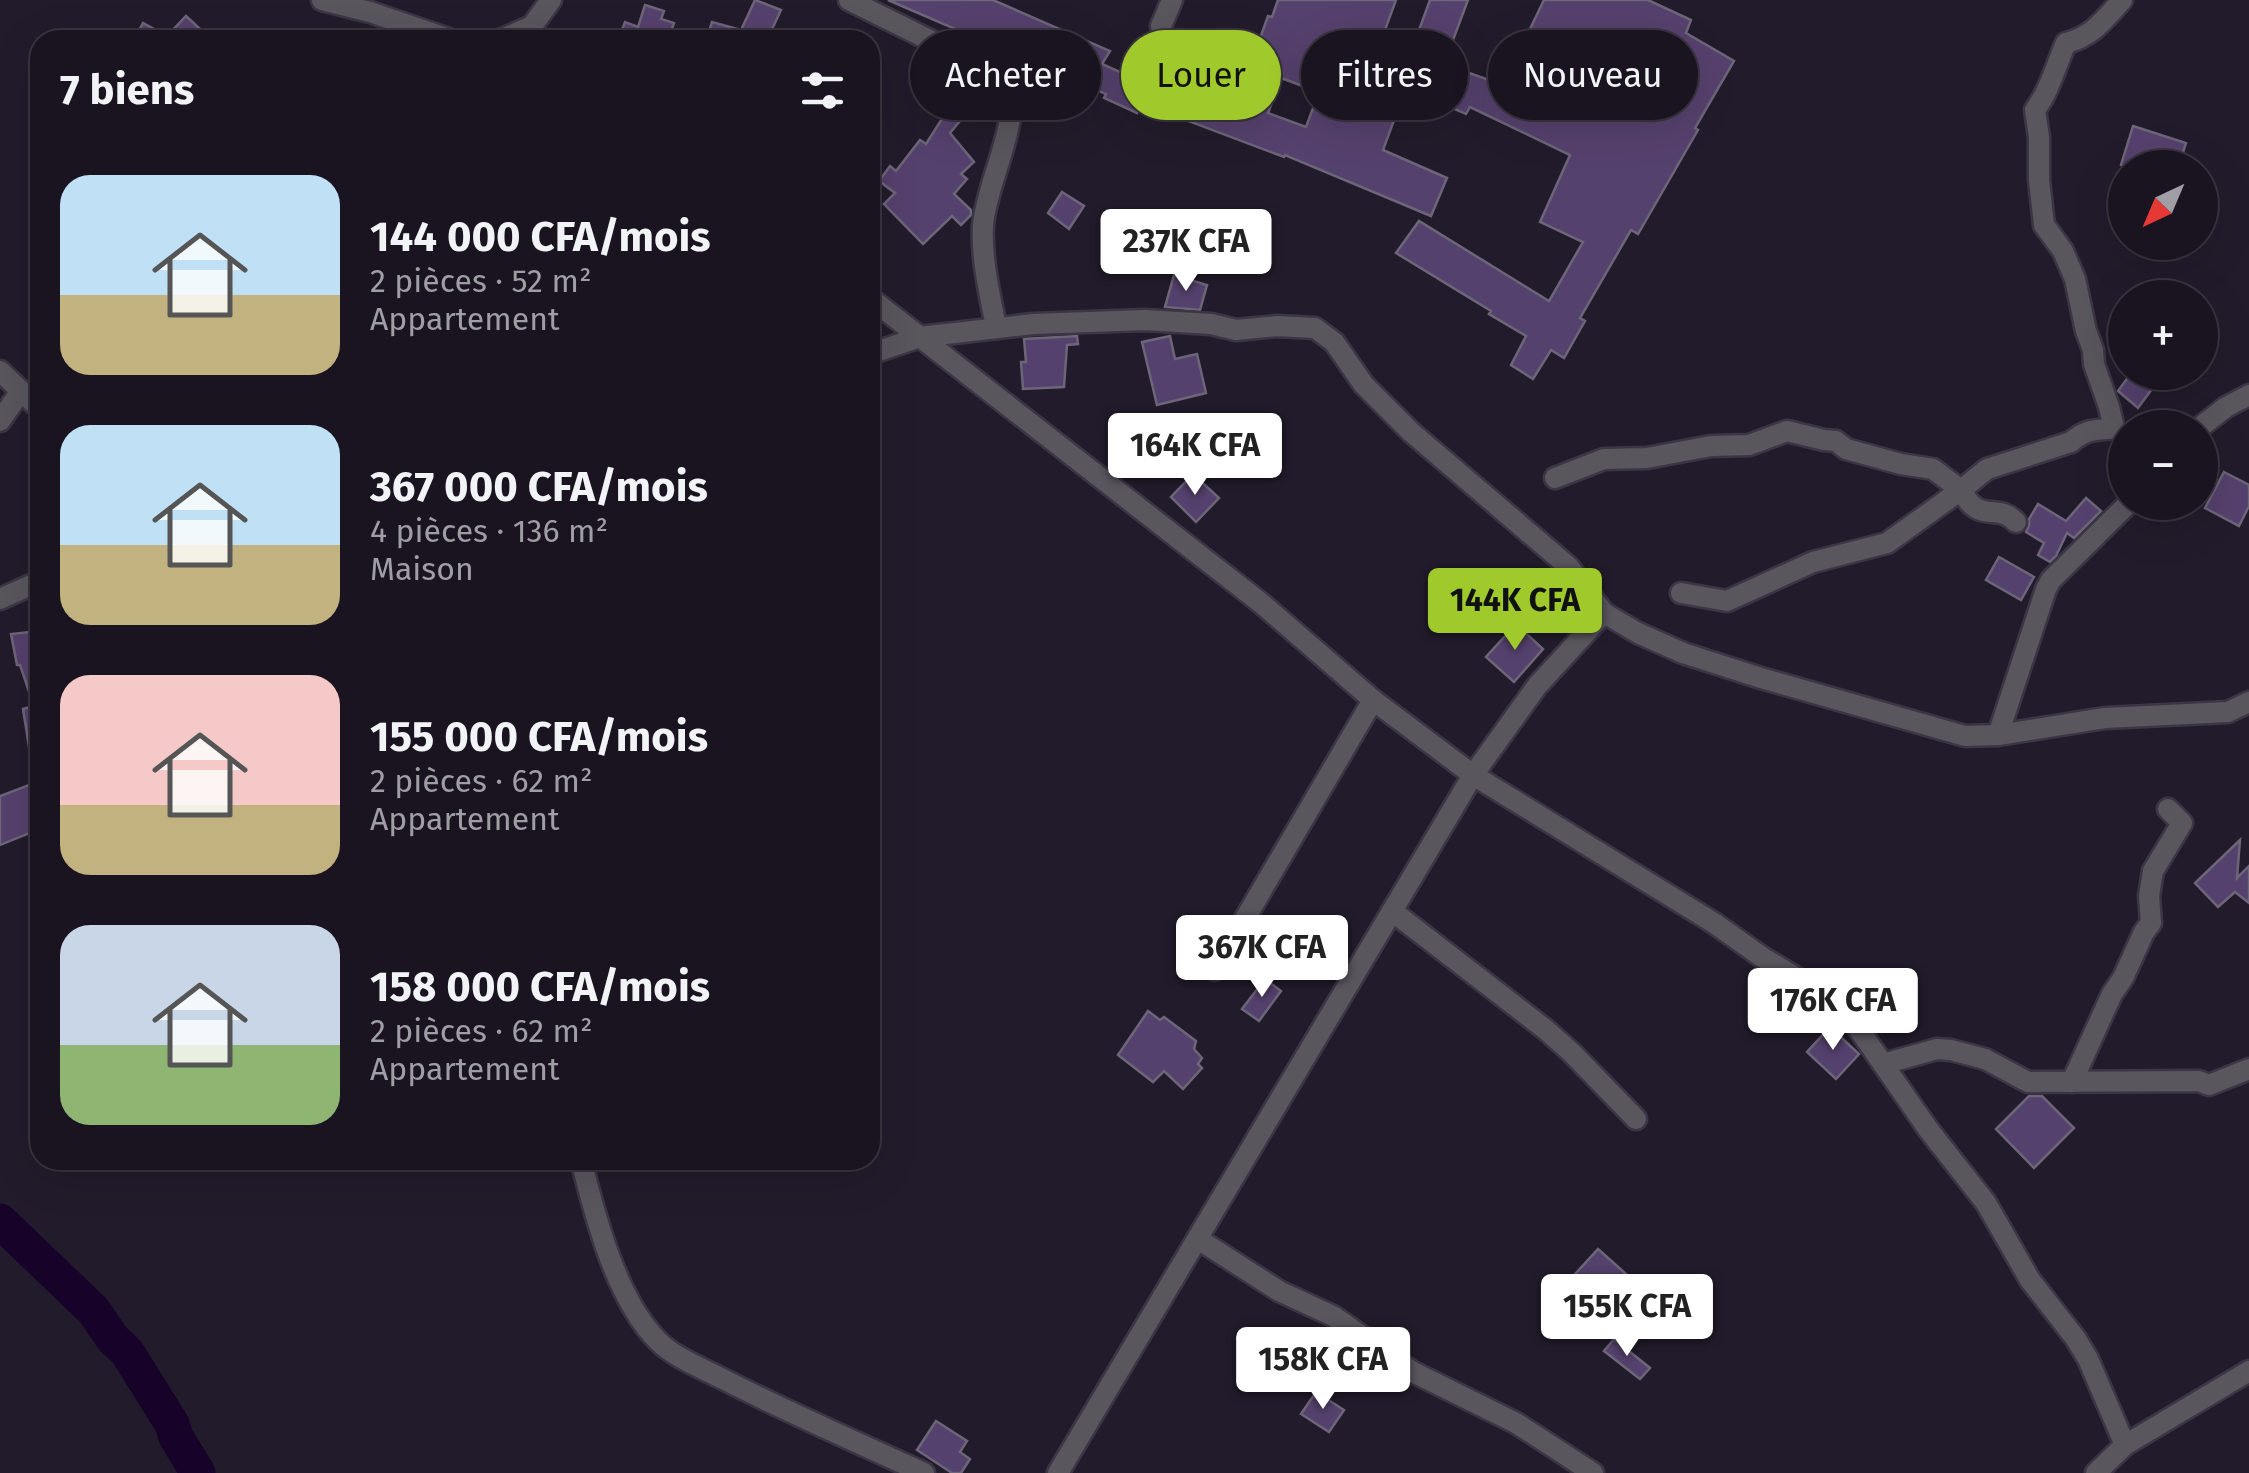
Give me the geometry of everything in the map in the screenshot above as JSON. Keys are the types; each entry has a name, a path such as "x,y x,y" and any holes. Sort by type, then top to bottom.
{"street":[{"path":"322,0 423,30"},
{"path":"533,30 551,0"},
{"path":"849,0 998,74 1007,84 1011,114 983,227 996,328"},
{"path":"1161,26 1172,0"},
{"path":"1681,592 1727,601 1813,562 1887,542 1986,469 2071,442 2096,428 2114,428 2094,364 2075,279 2063,252 2044,225 2035,110 2046,95 2066,42 2098,29 2122,0"},
{"path":"880,306 1261,602 1373,700 1473,776 1640,877 1849,1014 1928,1129 1986,1203 2030,1280 2082,1349 2124,1445"},
{"path":"880,351 920,338 996,328 1145,320 1211,324 1236,330 1315,328 1334,342 1364,385 1411,432 1569,567 1604,612 1683,653 1965,736 1998,735 2105,718 2228,712 2249,702"},
{"path":"0,372 30,400"},
{"path":"0,421 21,391"},
{"path":"2218,413 2249,395"},
{"path":"1556,478 1604,459 1646,458 1712,446 1749,444 1787,431 1836,441 1846,449 1901,464 1933,469 1961,490 1974,509 2010,515 2016,522"},
{"path":"1998,735 2050,580 2112,520"},
{"path":"0,600 30,586"},
{"path":"1058,1473 1473,776 1536,686 1604,612"},
{"path":"1215,970 1373,700"},
{"path":"2072,1082 2112,994 2152,924 2149,896 2154,871 2182,824 2168,808"},
{"path":"1392,911 1545,1029 1636,1119"},
{"path":"1883,1064 1937,1049 1951,1050 1985,1059 2028,1082 2209,1084 2249,1069"},
{"path":"584,1170 598,1228 632,1306 659,1342 737,1386 924,1473"},
{"path":"1198,1239 1280,1292 1332,1316 1413,1372 1516,1423 1593,1473"},
{"path":"2096,1473 2124,1445 2249,1371"}],"building":[{"path":"755,0 781,10 772,30 741,30"},
{"path":"888,0 993,0 1062,30 958,30"},
{"path":"1278,0 1396,0 1385,30 1301,30 1301,85 1281,78 1281,30 1263,30"},
{"path":"1430,0 1468,0 1457,30 1419,30"},
{"path":"1544,0 1648,0 1691,20 1687,30 1530,30"},
{"path":"645,5 664,11 661,19 674,23 672,30 622,30 625,22 638,27"},
{"path":"186,16 201,30 173,30"},
{"path":"712,22 741,30 709,30"},
{"path":"1698,40 1734,61 1638,234 1631,230 1580,318 1585,321 1564,358 1551,350 1533,379 1511,365 1526,336 1396,253 1419,221 1549,301 1583,242 1540,222 1570,155 1497,120 1698,120"},
{"path":"1101,47 1110,51 1102,64 1121,73 1121,106 1104,98 1106,94 1101,92"},
{"path":"1468,73 1488,80 1488,116 1470,107 1468,110"},
{"path":"1281,118 1306,127 1309,120 1394,120 1383,150 1447,178 1431,216 1186,120"},
{"path":"941,120 961,120 950,133 974,162 961,174 967,179 954,194 971,210 971,215 961,225 952,216 923,244 884,204 895,193 880,180 890,166 896,171 920,140 926,144"},
{"path":"2133,126 2186,143 2184,150 2126,150"},
{"path":"1062,192 1084,206 1069,229 1048,213"},
{"path":"1174,275 1207,285 1200,310 1165,307"},
{"path":"1077,336 1078,344 1067,345 1064,387 1023,389 1024,339"},
{"path":"1170,336 1175,359 1197,354 1206,393 1157,405 1142,342"},
{"path":"2119,390 2151,390 2138,408"},
{"path":"2224,472 2249,485 2249,506 2239,526 2218,515 2218,483"},
{"path":"1193,474 1219,498 1196,522 1171,497"},
{"path":"2086,498 2101,511 2074,538 2067,533 2050,562 2038,555 2044,543 2026,532 2038,504 2066,521"},
{"path":"1999,557 2034,577 2021,600 1986,580"},
{"path":"1516,624 1543,649 1514,682 1486,657"},
{"path":"30,632 30,694 17,665 11,634"},
{"path":"30,707 30,753 23,709"},
{"path":"30,787 30,833 0,845 0,796"},
{"path":"2240,840 2237,878 2249,866 2249,903 2235,892 2218,907 2195,883"},
{"path":"1265,979 1281,991 1259,1021 1242,1009"},
{"path":"1148,1011 1160,1020 1164,1017 1196,1041 1194,1049 1202,1058 1198,1064 1202,1068 1183,1089 1164,1071 1153,1082 1118,1055"},
{"path":"1830,1027 1859,1054 1836,1079 1807,1052"},
{"path":"2029,1096 2042,1096 2074,1128 2034,1168 1996,1129"},
{"path":"1598,1249 1652,1297 1620,1333 1566,1284"},
{"path":"1614,1339 1650,1368 1640,1379 1604,1351"},
{"path":"1316,1392 1344,1410 1329,1432 1301,1414"},
{"path":"936,1421 967,1441 960,1452 970,1459 961,1473 952,1473 917,1450"}],"waterway":[{"path":"0,1221 93,1310 127,1352 198,1473"}]}
